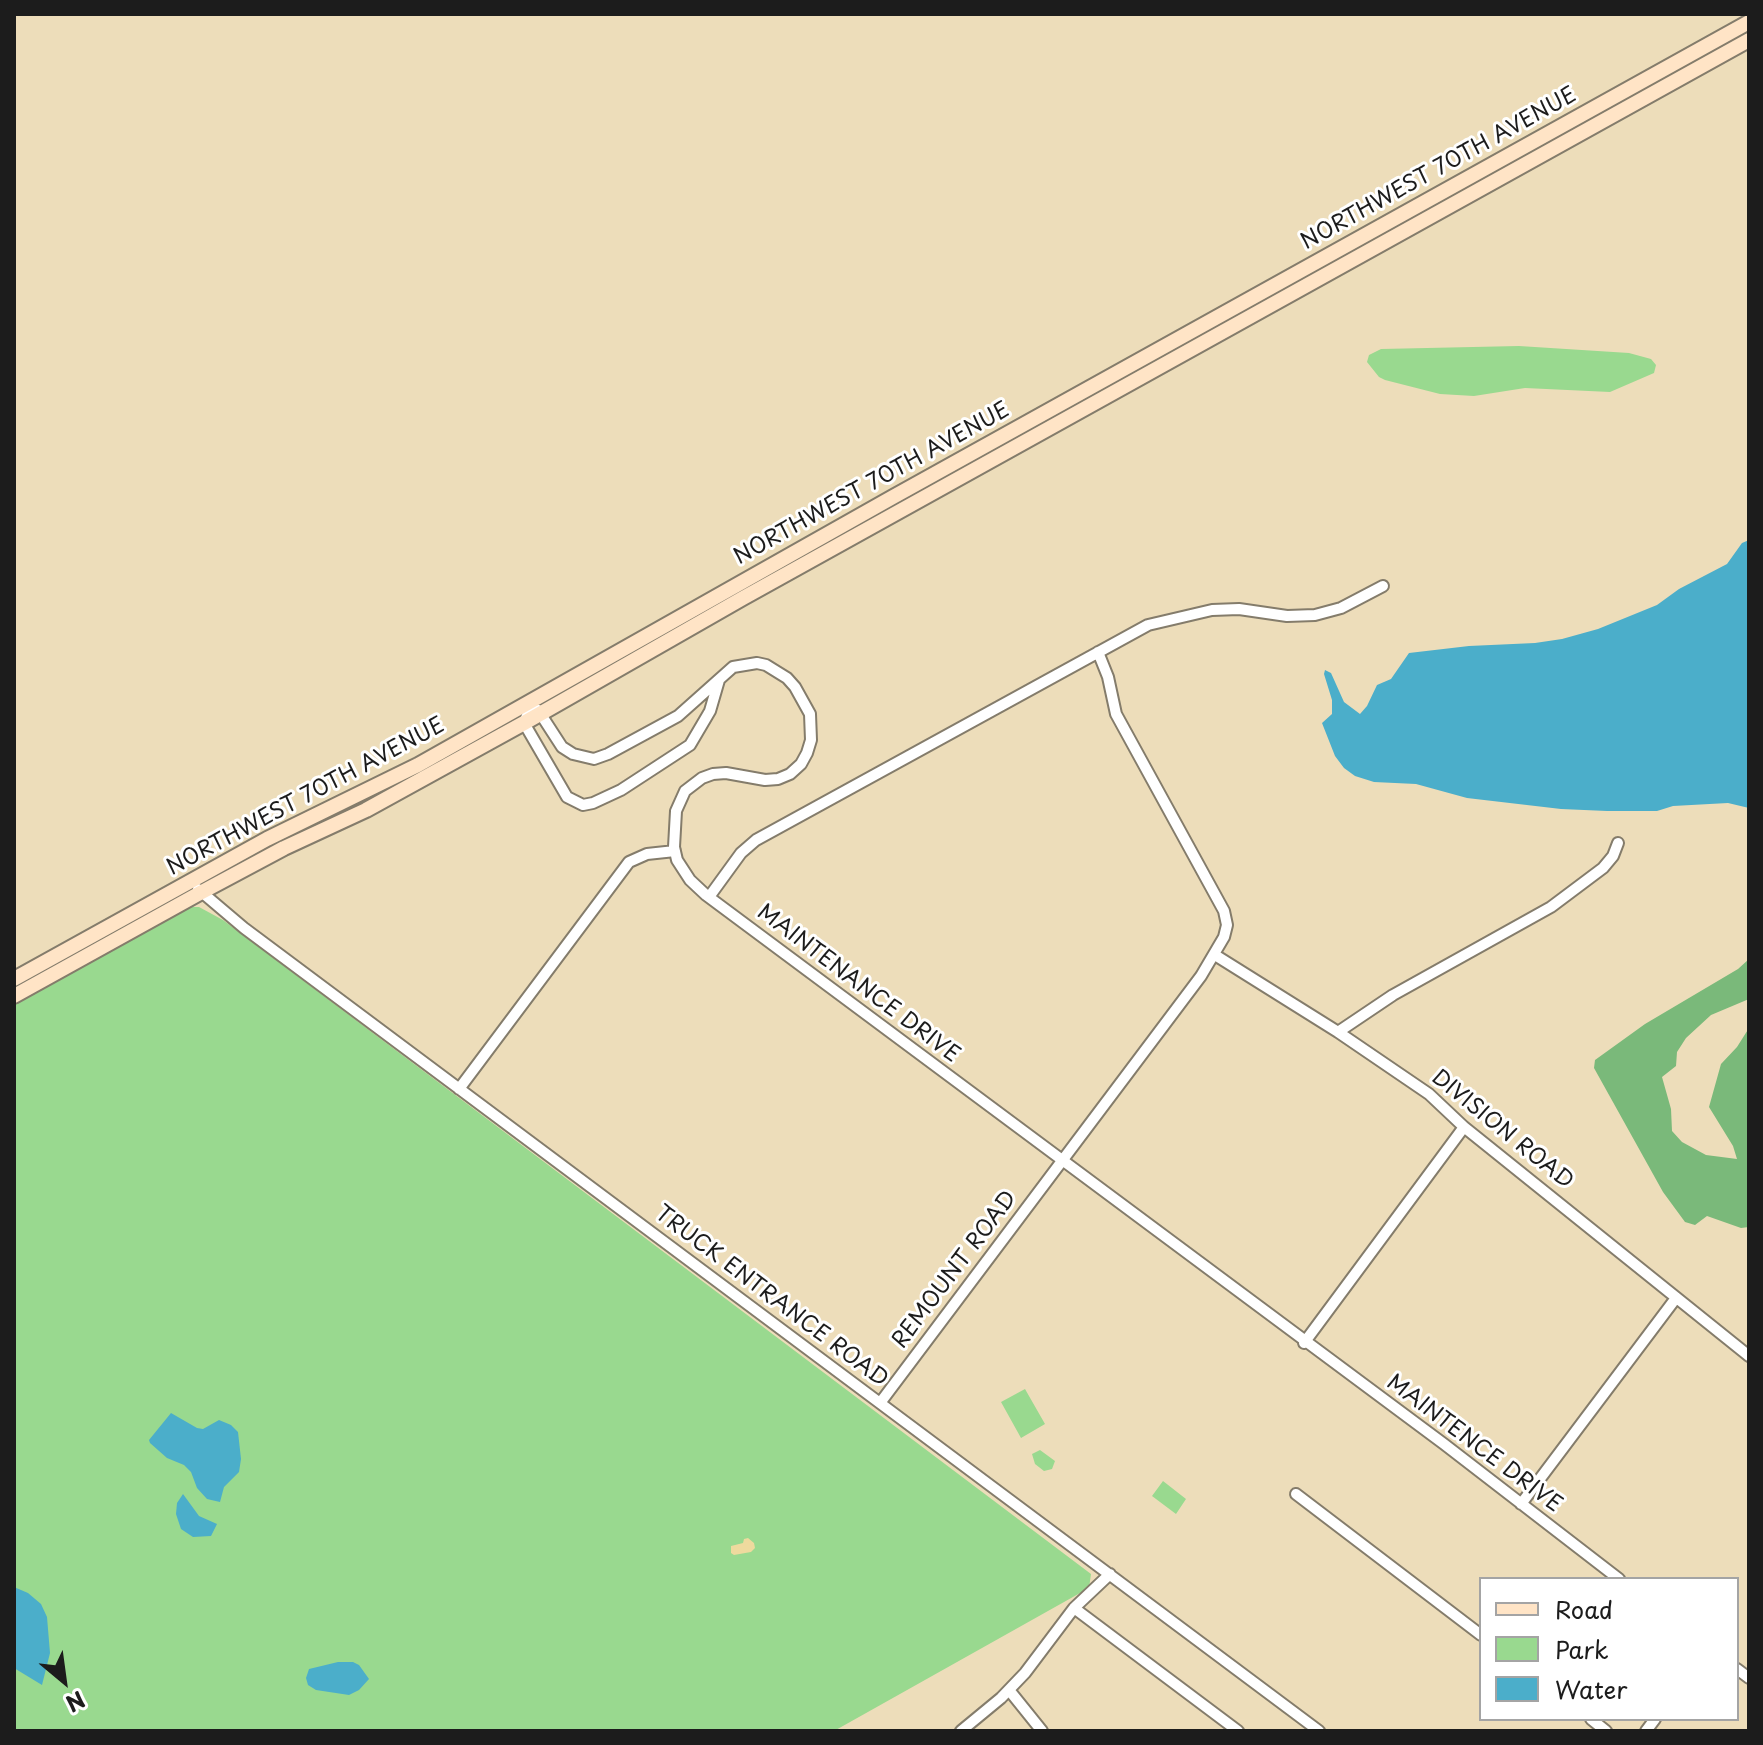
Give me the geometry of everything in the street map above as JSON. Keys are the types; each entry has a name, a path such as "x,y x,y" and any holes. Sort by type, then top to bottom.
{"main road":[{"name":"NORTHWEST 70TH AVENUE","path":"14,979 196,887 366,810 524,723 536,707 893,497 1749,22"},
{"name":"NORTHWEST 70TH AVENUE","path":"14,996 196,887 267,839 536,707 770,583 1749,40"}],"street":[{"path":"709,897 741,853 756,840 1163,619 1223,609 1287,616 1315,615 1341,608 1383,586"},
{"path":"1098,652 1108,677 1116,714 1224,911 1227,925 1215,955"},
{"path":"459,1089 629,862 647,854 675,851 676,811 685,791 693,783 713,774 726,773 765,780 778,779 801,764 811,740 810,714 795,687 787,678 757,663 733,667 678,716 594,759 573,754 562,747 536,707"},
{"path":"524,723 567,797 583,805 593,803 647,776 690,745 710,711 719,678"},
{"path":"1338,1032 1393,995 1551,907 1603,868 1613,856 1618,843"},
{"name":"MAINTENANCE DRIVE","path":"675,851 690,880 709,897 1304,1343"},
{"name":"TRUCK ENTRANCE ROAD","path":"196,887 459,1089 1319,1731"},
{"name":"DIVISION ROAD","path":"1215,955 1338,1032 1429,1094 1464,1127 1749,1356"},
{"name":"REMOUNT ROAD","path":"880,1403 1215,955"},
{"path":"1304,1343 1464,1127"},
{"path":"1521,1504 1676,1298"},
{"name":"MAINTENCE DRIVE","path":"1304,1343 1616,1577"},
{"path":"1296,1494 1479,1633"},
{"path":"961,1731 1009,1690 1074,1608 1110,1574"},
{"path":"1074,1608 1238,1731"},
{"path":"1009,1690 1042,1731"}],"green space":[{"path":"1519,346 1629,353 1651,359 1656,365 1654,373 1610,392 1525,388 1474,396 1440,394 1385,380 1367,362 1369,355 1381,349"},
{"path":"189,907 199,907 223,920 1091,1574 1089,1588 834,1731 14,1731 14,1005"},
{"path":"1749,959 1749,999 1711,1015 1686,1038 1677,1052 1676,1066 1662,1077 1671,1109 1672,1131 1682,1142 1706,1155 1737,1159 1733,1146 1709,1107 1721,1064 1749,1028 1749,1227 1741,1228 1707,1216 1695,1225 1685,1222 1663,1192 1594,1068 1595,1060 1645,1024 1738,969"},
{"path":"1025,1389 1045,1424 1021,1438 1001,1402"},
{"path":"1040,1450 1055,1461 1052,1469 1044,1471 1035,1464 1032,1454"},
{"path":"1163,1481 1186,1499 1176,1514 1152,1496"}],"sand":[{"path":"748,1538 754,1543 755,1548 751,1552 731,1553 731,1546"}],"water":[{"path":"1749,540 1749,808 1728,803 1673,806 1657,811 1607,811 1467,798 1416,784 1374,782 1355,776 1335,756 1322,723 1332,714 1325,670 1331,673 1344,702 1360,714 1377,685 1391,679 1409,653 1535,643 1598,629 1657,605 1679,589 1727,564 1742,543"},
{"path":"171,1413 197,1428 203,1429 219,1420 238,1432 239,1472 224,1487 220,1502 207,1499 184,1465 167,1458 150,1443 149,1440"},
{"path":"183,1494 199,1516 217,1524 211,1536 193,1537 181,1529 176,1514 177,1503"},
{"path":"14,1587 41,1604 47,1617 50,1653 42,1685 14,1668"},
{"path":"338,1662 359,1665 369,1679 349,1695 316,1690 308,1685 306,1678 309,1669"}]}
